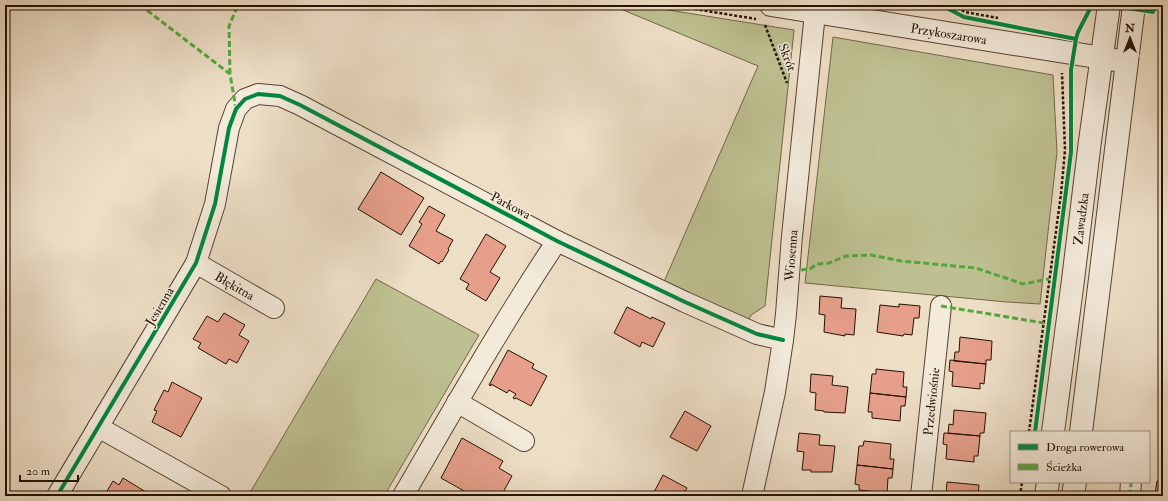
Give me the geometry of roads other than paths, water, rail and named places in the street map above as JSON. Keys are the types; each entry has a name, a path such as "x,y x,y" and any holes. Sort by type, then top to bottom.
{"street":[{"name":"Zawadzka","path":"1053,431 1109,5"},
{"name":"Zawadzka","path":"1081,431 1134,5"},
{"name":"Przykoszarowa","path":"767,13 816,13 1127,61"},
{"name":"Wiosenna","path":"752,496 775,392 783,340 792,236 816,13"},
{"name":"Parkowa","path":"236,109 245,99 258,94 280,96 300,105 557,241 757,334 783,340"},
{"name":"Jesienna","path":"57,496 196,263 215,204 230,128 236,109"},
{"path":"403,496 457,402 538,269 557,241"},
{"name":"Błękitna","path":"196,263 274,308"},
{"name":"Przedwiośnie","path":"921,496 941,306"},
{"path":"457,402 524,441"},
{"path":"98,427 221,496"},
{"path":"1046,496 1048,483"},
{"path":"1073,496 1075,483"},
{"path":"1130,496 1131,483"}]}
